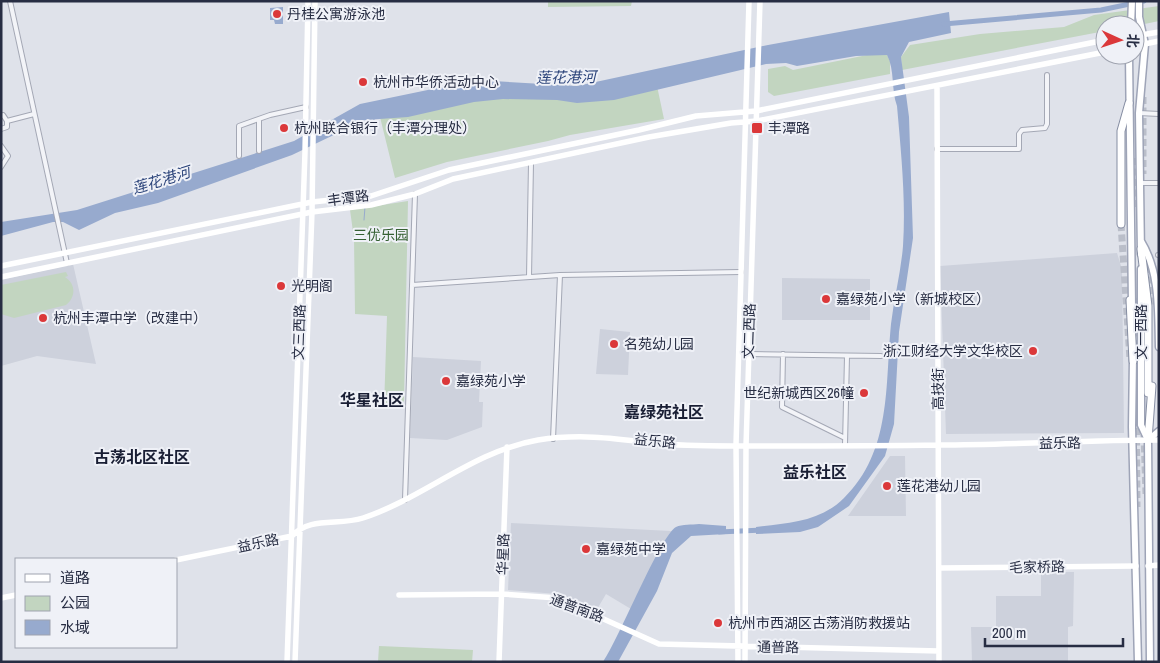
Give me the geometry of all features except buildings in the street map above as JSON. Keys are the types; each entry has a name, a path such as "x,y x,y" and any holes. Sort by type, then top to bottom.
{"highway":[{"path":"1121,224 1121,131 1129,103"},
{"path":"1141,249 1148,306 1148,392"},
{"path":"1130,300 1133,361"},
{"path":"1148,440 1152,408 1151,306"}],"main road":[{"name":"文三西路","path":"286,662 303,214 308,1"},
{"name":"文三西路","path":"295,662 312,212 315,1"},
{"name":"文二西路","path":"738,662 736,446 749,1"},
{"name":"文二西路","path":"745,662 748,354 760,1"},
{"path":"1132,1 1132,15"},
{"name":"文一西路","path":"1139,1 1139,15"},
{"path":"1145,35 1159,32"},
{"path":"1145,44 1159,41"},
{"name":"丰潭路","path":"1,266 312,202 371,196 449,170 696,116 756,111 1095,42"},
{"name":"丰潭路","path":"1,277 312,212 371,205 415,194 453,179 693,129 757,121 1095,54"},
{"name":"文一西路","path":"1129,65 1138,662"},
{"name":"文一西路","path":"1143,65 1139,114 1141,425 1148,440 1150,662"},
{"name":"高技街","path":"937,86 939,662"},
{"path":"1140,240 1150,255 1158,296 1159,347"},
{"path":"1148,440 1159,431"},
{"name":"益乐路","path":"178,560 292,536 300,527 313,523 362,518 405,500 473,462 507,447 553,439 599,436 663,444 736,446 938,446 1159,440"},
{"name":"华星路","path":"499,662 507,447"},
{"path":"1148,566 1159,565"},
{"name":"毛家桥路","path":"939,568 1136,566"},
{"name":"通普南路","path":"399,595 502,594 557,598 621,625"},
{"path":"1,598 15,595"},
{"name":"通普路","path":"621,625 659,644 939,651"}],"street":[{"path":"10,1 66,263"},
{"path":"937,149 1019,149 1019,134 1022,130 1045,128 1047,124 1047,75"},
{"path":"239,156 240,126 306,107"},
{"path":"7,121 34,114"},
{"path":"1139,114 1159,114"},
{"path":"1,116 3,115 7,121 7,127 1,129"},
{"path":"259,150 260,119"},
{"path":"1,146 8,156 1,166"},
{"path":"528,277 531,163"},
{"path":"1139,183 1159,183"},
{"path":"405,500 415,194"},
{"path":"412,285 560,275 741,272"},
{"path":"553,439 560,275"},
{"path":"748,354 881,356"},
{"path":"783,354 782,407 845,438"},
{"path":"845,445 847,356"}],"shaded area":[{"name":"浙江财经大学文华校区","path":"1117,253 1122,269 1124,433 946,434 940,266"},
{"name":"杭州丰潭中学（改建中）","path":"73,264 96,364 37,356 1,366 1,280"},
{"name":"嘉绿苑小学（新城校区）","path":"782,278 870,279 870,320 782,320"},
{"name":"名苑幼儿园","path":"600,329 630,332 628,375 596,374"},
{"name":"嘉绿苑小学","path":"413,357 481,361 479,402 483,402 482,427 447,440 410,438"},
{"name":"莲花港幼儿园","path":"890,456 905,456 906,516 848,516"},
{"name":"嘉绿苑中学","path":"511,523 671,531 631,609 606,594 596,611 557,594 508,590"},
{"path":"1041,572 1074,572 1073,626 1068,627 1068,662 972,662 971,627 996,627 996,596 1041,596"}],"green space":[{"path":"548,1 632,1 631,6 548,7"},
{"path":"1159,6 1159,21 1145,24 1145,15 1095,15 1095,33 902,70 901,57 910,45 980,34 1064,27 1094,15"},
{"path":"872,54 887,55 890,61 890,74 774,96 768,92 768,69 785,66 793,70"},
{"path":"657,86 664,119 570,135 447,162 395,178 380,117 480,96"},
{"name":"三优乐园","path":"408,201 404,401 398,407 384,408 387,316 355,314 354,239 350,210"},
{"path":"66,272 68,276 65,277 73,287 73,294 66,305 14,318 1,314 1,285"},
{"path":"379,646 473,650 472,662 378,662"}],"water":[{"name":"丹桂公寓游泳池","path":"283,7 283,24 275,24 274,20 270,20 270,8"},
{"path":"949,12 951,33 909,42 901,57 909,117 913,238 899,332 894,424 885,456 849,506 818,527 800,532 756,534 756,527 803,520 814,517 835,506 860,480 871,460 883,416 891,324 902,256 904,228 903,176 897,106 891,67 887,55 856,56 797,66 786,63 766,64 614,100 577,103 557,100 503,99 474,102 408,117 365,120 292,155 158,203 115,213 79,230 63,222 53,222 1,236 1,222 77,210 294,141 360,104 476,80 577,86 768,45"},
{"path":"699,524 726,526 726,534 691,536 672,553 657,591 618,662 603,662 669,534 678,526"}],"waterway":[{"name":"莲花港河","path":"944,24 1101,10 1144,1"},
{"path":"372,135 374,119"},
{"path":"364,220 365,207"},
{"path":"719,532 763,530"}],"tunnel":[{"path":"1143,97 1143,174"},
{"path":"1133,158 1134,207"},
{"path":"1121,224 1130,359"},
{"path":"1151,266 1151,306"},
{"path":"1135,298 1136,352"},
{"path":"1136,365 1137,507"},
{"path":"1144,435 1146,494"}],"place":[{"name":"丹桂公寓游泳池","path":"277,14"},
{"name":"杭州市华侨活动中心","path":"363,82"},
{"name":"杭州联合银行（丰潭分理处）","path":"284,128"},
{"name":"丰潭路","path":"757,128"},
{"name":"光明阁","path":"281,286"},
{"name":"嘉绿苑小学（新城校区）","path":"826,299"},
{"name":"杭州丰潭中学（改建中）","path":"43,318"},
{"name":"名苑幼儿园","path":"614,344"},
{"name":"浙江财经大学文华校区","path":"1033,351"},
{"name":"嘉绿苑小学","path":"446,381"},
{"name":"世纪新城西区26幢","path":"864,393"},
{"name":"莲花港幼儿园","path":"887,486"},
{"name":"嘉绿苑中学","path":"586,549"},
{"name":"杭州市西湖区古荡消防救援站","path":"718,623"}],"district":[{"name":"华星社区","path":"372,400"},
{"name":"嘉绿苑社区","path":"664,412"},
{"name":"古荡北区社区","path":"142,457"},
{"name":"益乐社区","path":"815,472"}]}
